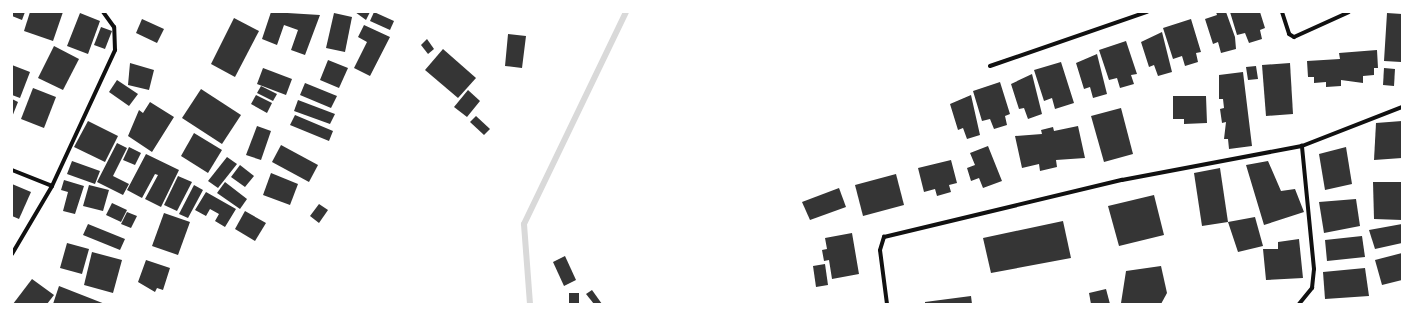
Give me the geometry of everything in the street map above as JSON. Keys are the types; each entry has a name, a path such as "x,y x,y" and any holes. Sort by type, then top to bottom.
{"street":[{"path":"12,254 52,186 117,43 114,26 103,12"},
{"path":"990,66 1147,12"},
{"path":"1282,12 1289,34 1294,37 1349,12"},
{"path":"887,304 880,250 884,237 1122,180 1302,146 1402,107"},
{"path":"1299,304 1312,288 1314,269 1302,146"},
{"path":"12,170 52,186"}],"building":[{"path":"12,12 25,12 22,20 12,16"},
{"path":"30,12 63,12 53,41 24,31"},
{"path":"271,12 320,15 305,55 291,50 298,30 284,25 277,45 262,39"},
{"path":"355,12 370,12 366,20"},
{"path":"374,12 394,21 390,30 370,21"},
{"path":"1216,12 1226,12 1235,37 1236,49 1221,53 1218,42 1213,44 1205,19 1217,15"},
{"path":"1230,12 1260,12 1265,28 1260,30 1262,39 1249,43 1245,33 1237,35"},
{"path":"80,13 100,21 88,54 67,46"},
{"path":"334,13 352,17 345,52 326,48"},
{"path":"1387,13 1402,14 1401,62 1384,61"},
{"path":"234,18 259,31 235,77 211,64"},
{"path":"142,19 164,29 157,43 136,33"},
{"path":"1191,19 1201,52 1196,53 1198,62 1185,66 1182,56 1173,59 1163,28"},
{"path":"364,25 390,37 370,76 354,68 367,42 358,37"},
{"path":"101,27 112,31 105,49 94,45"},
{"path":"1162,32 1172,72 1158,76 1154,65 1149,67 1141,42"},
{"path":"508,34 526,36 522,68 505,66"},
{"path":"427,39 434,49 428,54 421,45"},
{"path":"1126,41 1137,74 1131,75 1134,84 1120,88 1117,78 1109,80 1099,50"},
{"path":"54,46 79,59 63,90 38,78"},
{"path":"443,49 476,78 458,98 425,70"},
{"path":"1377,50 1378,68 1374,68 1374,75 1363,76 1363,83 1341,80 1341,86 1326,87 1326,82 1314,83 1314,77 1308,77 1307,61 1340,59 1339,53"},
{"path":"1097,54 1107,94 1093,98 1090,87 1084,89 1076,63"},
{"path":"328,60 348,68 339,88 320,80"},
{"path":"1061,62 1074,103 1055,109 1052,98 1044,101 1034,70"},
{"path":"130,63 154,70 149,90 128,85"},
{"path":"1290,63 1293,114 1266,116 1262,65"},
{"path":"12,65 30,72 20,98 12,95"},
{"path":"1256,66 1258,79 1248,80 1246,67"},
{"path":"263,68 292,79 286,95 257,84"},
{"path":"1384,68 1395,69 1394,86 1383,85"},
{"path":"1243,72 1252,146 1229,149 1228,139 1224,139 1226,122 1222,123 1220,109 1224,108 1223,99 1219,99 1219,75"},
{"path":"1032,74 1042,114 1028,119 1024,108 1019,109 1011,84"},
{"path":"117,80 138,94 129,106 109,92"},
{"path":"1000,82 1010,114 1005,116 1007,125 994,129 990,119 982,121 973,91"},
{"path":"305,83 337,96 331,108 300,95"},
{"path":"261,86 277,94 273,101 257,93"},
{"path":"33,88 56,97 44,128 21,119"},
{"path":"201,89 241,115 222,144 182,118"},
{"path":"468,90 480,101 467,117 454,107"},
{"path":"256,95 272,103 267,113 251,104"},
{"path":"971,95 980,135 967,139 963,128 958,130 950,104"},
{"path":"1173,96 1206,96 1207,123 1184,124 1184,119 1173,119"},
{"path":"12,99 18,102 12,117"},
{"path":"298,100 335,114 330,124 294,111"},
{"path":"150,102 174,117 152,152 128,136 139,110 143,113"},
{"path":"1121,108 1133,154 1104,162 1091,116"},
{"path":"295,115 333,131 329,141 290,125"},
{"path":"476,116 490,129 484,135 470,122"},
{"path":"88,121 118,136 105,162 74,147"},
{"path":"1402,121 1402,158 1374,160 1376,123"},
{"path":"257,126 271,131 261,160 246,155"},
{"path":"1078,126 1085,158 1056,160 1057,167 1040,171 1039,164 1022,168 1015,136 1042,134 1041,130 1053,127 1054,131"},
{"path":"194,133 222,150 208,173 181,156"},
{"path":"117,143 127,148 113,176 129,184 123,195 97,182"},
{"path":"281,145 318,165 309,182 272,162"},
{"path":"988,146 1002,181 983,188 979,178 971,181 967,168 975,165 970,153"},
{"path":"129,147 141,153 135,165 123,160"},
{"path":"1346,147 1352,184 1325,190 1319,154"},
{"path":"146,154 179,170 161,207 145,199 158,175 155,174 142,198 127,190"},
{"path":"227,157 237,164 218,188 208,181"},
{"path":"951,160 957,183 949,185 951,192 937,196 935,189 924,192 918,168"},
{"path":"72,161 100,171 95,184 67,174"},
{"path":"1268,161 1281,191 1295,189 1304,212 1264,225 1246,165"},
{"path":"240,165 254,176 245,187 231,177"},
{"path":"1220,168 1228,222 1202,226 1194,173"},
{"path":"271,173 298,184 290,205 263,195"},
{"path":"896,174 904,205 863,216 855,185"},
{"path":"178,176 192,182 177,211 164,205"},
{"path":"64,180 84,186 75,214 63,211 68,192 61,190"},
{"path":"225,182 247,199 240,209 217,193"},
{"path":"1373,182 1402,182 1402,220 1374,219"},
{"path":"12,184 31,192 19,219 12,216"},
{"path":"89,185 109,190 103,211 83,206"},
{"path":"194,185 203,190 188,218 179,214"},
{"path":"839,188 846,207 810,220 802,202"},
{"path":"206,192 236,209 225,227 215,221 219,214 210,209 206,216 195,210"},
{"path":"1154,195 1164,235 1119,246 1108,206"},
{"path":"1356,199 1360,226 1324,233 1319,202"},
{"path":"112,203 127,210 121,222 106,215"},
{"path":"319,204 328,210 319,223 310,216"},
{"path":"245,211 266,223 255,241 235,229"},
{"path":"127,212 137,216 131,228 121,224"},
{"path":"164,213 190,222 178,255 152,246"},
{"path":"1255,217 1263,246 1238,252 1228,222"},
{"path":"1063,221 1071,258 991,273 983,238"},
{"path":"88,224 125,239 120,250 83,235"},
{"path":"1402,224 1402,243 1375,249 1369,230"},
{"path":"852,233 859,274 832,279 829,260 824,261 822,250 827,249 825,238"},
{"path":"1362,236 1365,257 1327,261 1325,240"},
{"path":"1299,239 1303,278 1266,280 1263,249 1278,249 1278,242"},
{"path":"67,243 89,249 82,274 60,268"},
{"path":"92,252 122,260 113,293 84,285"},
{"path":"1402,253 1402,280 1382,285 1375,260"},
{"path":"565,256 576,280 564,286 553,262"},
{"path":"146,260 170,268 163,290 157,288 155,292 138,282"},
{"path":"825,264 828,285 816,287 813,266"},
{"path":"1161,266 1167,293 1161,304 1121,303 1126,271"},
{"path":"1365,268 1369,296 1325,299 1323,272"},
{"path":"32,279 54,295 47,304 13,304"},
{"path":"59,286 105,304 53,304"},
{"path":"1106,289 1110,304 1091,304 1089,293"},
{"path":"592,290 602,304 594,304 586,294"},
{"path":"569,293 579,293 579,304 569,304"},
{"path":"971,296 972,304 925,304 925,302"}],"waterway":[{"path":"530,304 524,224 626,12"}]}
